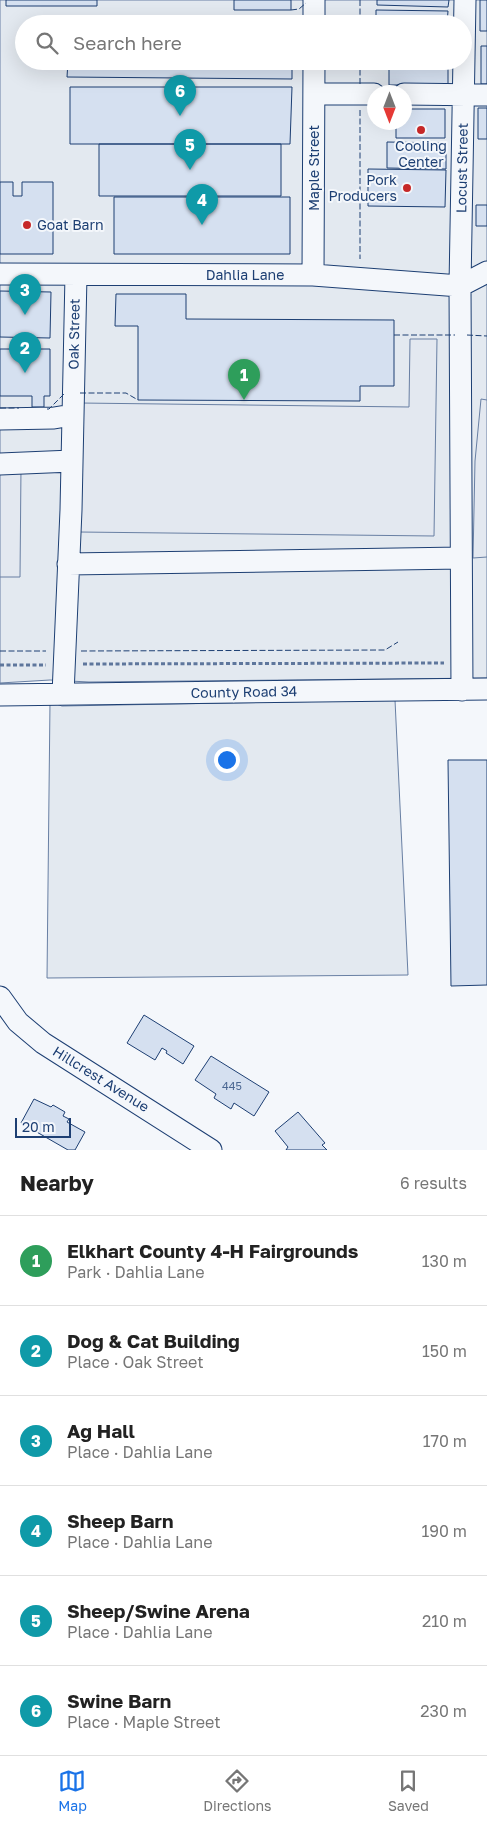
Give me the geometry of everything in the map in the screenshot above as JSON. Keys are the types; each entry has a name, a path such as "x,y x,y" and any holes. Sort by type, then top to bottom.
{"street":[{"path":"314,0 314,15"},
{"name":"Locust Street","path":"464,0 464,15"},
{"name":"Maple Street","path":"314,70 314,275"},
{"name":"Locust Street","path":"462,690 460,286 463,70"},
{"path":"314,94 367,94"},
{"path":"412,94 487,94"},
{"path":"460,286 487,272"},
{"name":"Dahlia Lane","path":"0,274 314,275 460,286"},
{"name":"Oak Street","path":"63,694 72,461 76,275"},
{"path":"0,419 72,416"},
{"path":"0,464 72,461"},
{"path":"68,564 461,558"},
{"name":"County Road 34","path":"0,695 487,690"},
{"name":"Hillcrest Avenue","path":"0,997 18,1022 43,1043 212,1150"}],"path":[{"path":"0,665 462,663"}],"shaded area":[{"path":"0,0 487,0 487,678 89,682 50,680 0,683"},
{"path":"410,339 437,339 434,536 79,532 80,403 409,407"},
{"path":"481,399 487,400 487,557 473,558 475,461"},
{"path":"21,468 20,577 0,577 0,469"},
{"path":"395,700 408,975 47,978 50,702 62,706"}],"building":[{"path":"6,0 97,0 97,6 6,6"},
{"path":"234,0 291,0 291,10 234,10"},
{"path":"377,0 449,0 448,7 377,5"},
{"path":"480,0 487,0 487,31 480,31"},
{"path":"376,10 448,11 448,15 376,15"},
{"path":"481,46 487,46 487,84 481,84"},
{"path":"67,70 292,70 292,79 67,77"},
{"path":"389,70 448,70 448,85 389,85"},
{"path":"70,87 292,87 290,144 70,144"},
{"path":"478,108 487,108 487,139 478,139"},
{"name":"Cooling Center","path":"412,109 445,109 445,138 396,138 396,130 412,130"},
{"path":"387,142 446,143 446,169 387,168"},
{"path":"99,144 281,144 281,196 99,196"},
{"name":"Pork Producers","path":"368,169 446,170 445,207 368,206"},
{"name":"Goat Barn","path":"0,182 13,182 13,196 22,196 22,182 53,182 53,254 0,254"},
{"path":"114,197 290,197 290,254 114,254"},
{"path":"476,205 487,205 487,226 476,226"},
{"path":"0,291 51,292 50,338 0,337"},
{"path":"116,294 186,294 186,319 394,320 394,386 360,386 360,401 138,400 138,326 115,326"},
{"path":"0,349 50,349 50,396 44,396 44,407 32,407 32,396 0,396"},
{"path":"448,760 487,760 487,985 451,986"},
{"path":"144,1015 194,1046 183,1064 166,1053 167,1051 162,1048 155,1060 127,1043"},
{"path":"211,1056 269,1092 254,1116 234,1103 231,1109 214,1098 216,1094 195,1080"},
{"path":"34,1099 51,1107 53,1105 65,1112 63,1116 69,1119 67,1122 85,1132 75,1150 68,1150 21,1123"},
{"path":"298,1112 325,1143 322,1145 327,1150 286,1150 288,1147 275,1131"}],"fence":[{"path":"360,0 360,15"},
{"path":"291,10 299,9 306,3"},
{"path":"360,70 360,84"},
{"path":"360,110 360,259"},
{"path":"394,335 455,335"},
{"path":"467,335 487,336"},
{"path":"47,409 65,393"},
{"path":"80,393 126,393 138,400"},
{"path":"0,408 19,408"},
{"path":"81,651 385,650 398,642"},
{"path":"0,651 46,651"}],"place":[{"name":"Swine Barn","path":"180,116"},
{"name":"Cooling Center","path":"421,130"},
{"name":"Sheep/Swine Arena","path":"190,170"},
{"name":"Pork Producers","path":"407,188"},
{"name":"Goat Barn","path":"27,225"},
{"name":"Sheep Barn","path":"202,225"},
{"name":"Ag Hall","path":"25,315"},
{"name":"Dog & Cat Building","path":"25,373"},
{"name":"Elkhart County 4-H Fairgrounds","path":"244,400"}]}
